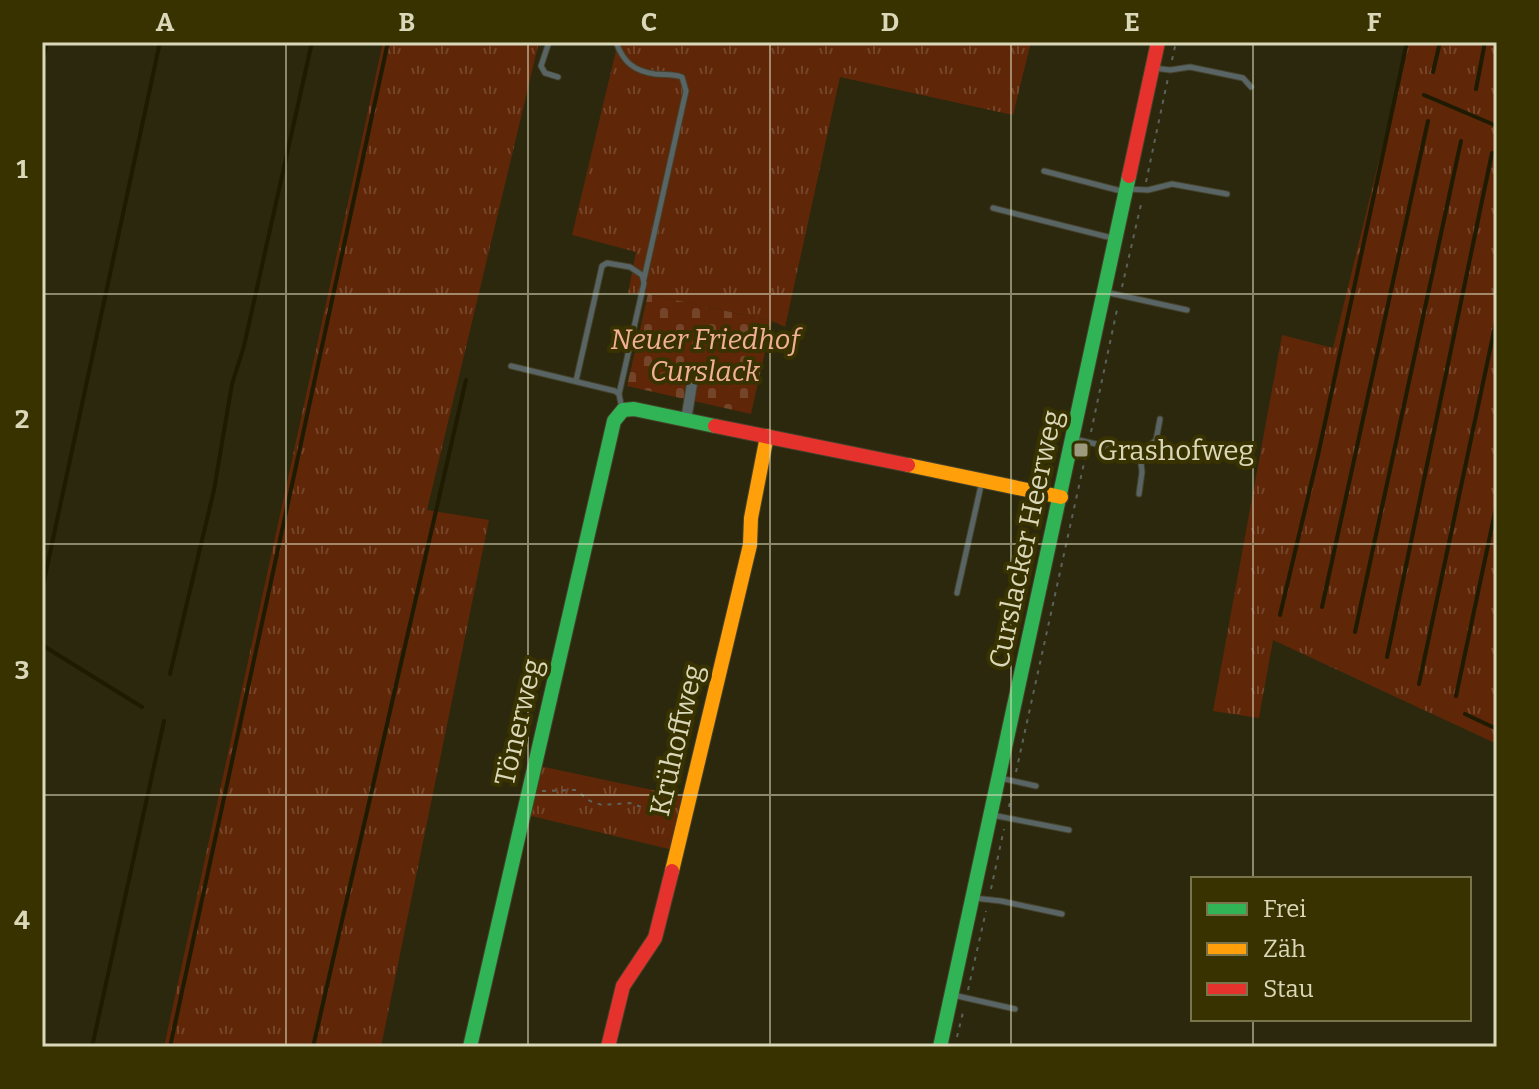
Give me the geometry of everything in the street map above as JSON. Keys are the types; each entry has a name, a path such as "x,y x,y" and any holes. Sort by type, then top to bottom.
{"street":[{"name":"Curslacker Heerweg","path":"940,1047 959,996 999,816 1061,497 1158,42"},
{"path":"686,420 692,384"},
{"path":"623,410 634,409 1061,497"},
{"name":"Tönerweg","path":"470,1047 614,421 623,410"},
{"name":"Krühoffweg","path":"608,1047 623,986 655,938 750,545 751,518 767,436"}],"lane":[{"path":"549,42 541,66 545,73 558,77"},
{"path":"616,42 631,68 654,74 675,74 686,83 685,100 619,394 623,410"},
{"path":"1153,68 1170,70 1190,67 1243,78 1251,87"},
{"path":"1044,171 1126,190 1172,184 1227,194"},
{"path":"993,208 1116,239"},
{"path":"576,381 604,264 630,267 644,279"},
{"path":"1104,292 1187,310"},
{"path":"511,366 619,394"},
{"path":"1140,454 1156,440 1160,419"},
{"path":"1073,439 1140,454"},
{"path":"1139,494 1142,472 1140,454"},
{"path":"957,593 982,480"},
{"path":"1007,779 1036,786"},
{"path":"999,816 1069,830"},
{"path":"981,898 1062,914"},
{"path":"959,996 1015,1009"}],"path":[{"path":"955,1047 959,996 1007,779 1088,443 1176,42"},
{"path":"529,791 576,790 590,801 602,805 630,803 684,824"}],"green space":[{"path":"383,42 539,42 427,510 489,520 381,1047 164,1047"},
{"path":"618,42 1031,42 1013,115 840,77 785,327 772,321 648,294 628,293 636,252 572,235"},
{"path":"1408,42 1497,42 1497,744 1273,640 1259,718 1213,711 1282,335 1333,348"},
{"name":"Neuer Friedhof Curslack","path":"648,294 772,321 751,414 627,386"},
{"path":"535,765 690,798 677,851 523,814"}],"waterway":[{"path":"42,63 47,42"},
{"path":"42,590 160,42"},
{"path":"170,674 214,490 232,384 244,346 312,42"},
{"path":"170,1047 388,42"},
{"path":"1280,615 1318,455 1407,42"},
{"path":"1433,72 1440,42"},
{"path":"1476,89 1485,42"},
{"path":"1424,95 1497,126"},
{"path":"1322,607 1428,121"},
{"path":"1355,632 1461,141"},
{"path":"1387,657 1492,153"},
{"path":"1419,684 1497,317"},
{"path":"313,1047 466,380"},
{"path":"1456,696 1497,503"},
{"path":"42,645 142,707"},
{"path":"1465,714 1497,729"},
{"path":"92,1047 164,721"}],"traffic: fast":[{"path":"940,1047 1129,176"},
{"path":"470,1047 614,421 623,410 634,409 715,426"}],"traffic: slow":[{"path":"672,871 750,545 751,518 767,436"},
{"path":"908,465 1061,497"}],"traffic: jam":[{"path":"1129,176 1158,42"},
{"path":"715,426 908,465"},
{"path":"608,1047 623,986 655,938 672,871"}],"place":[{"name":"Grashofweg","path":"1081,450"}]}
